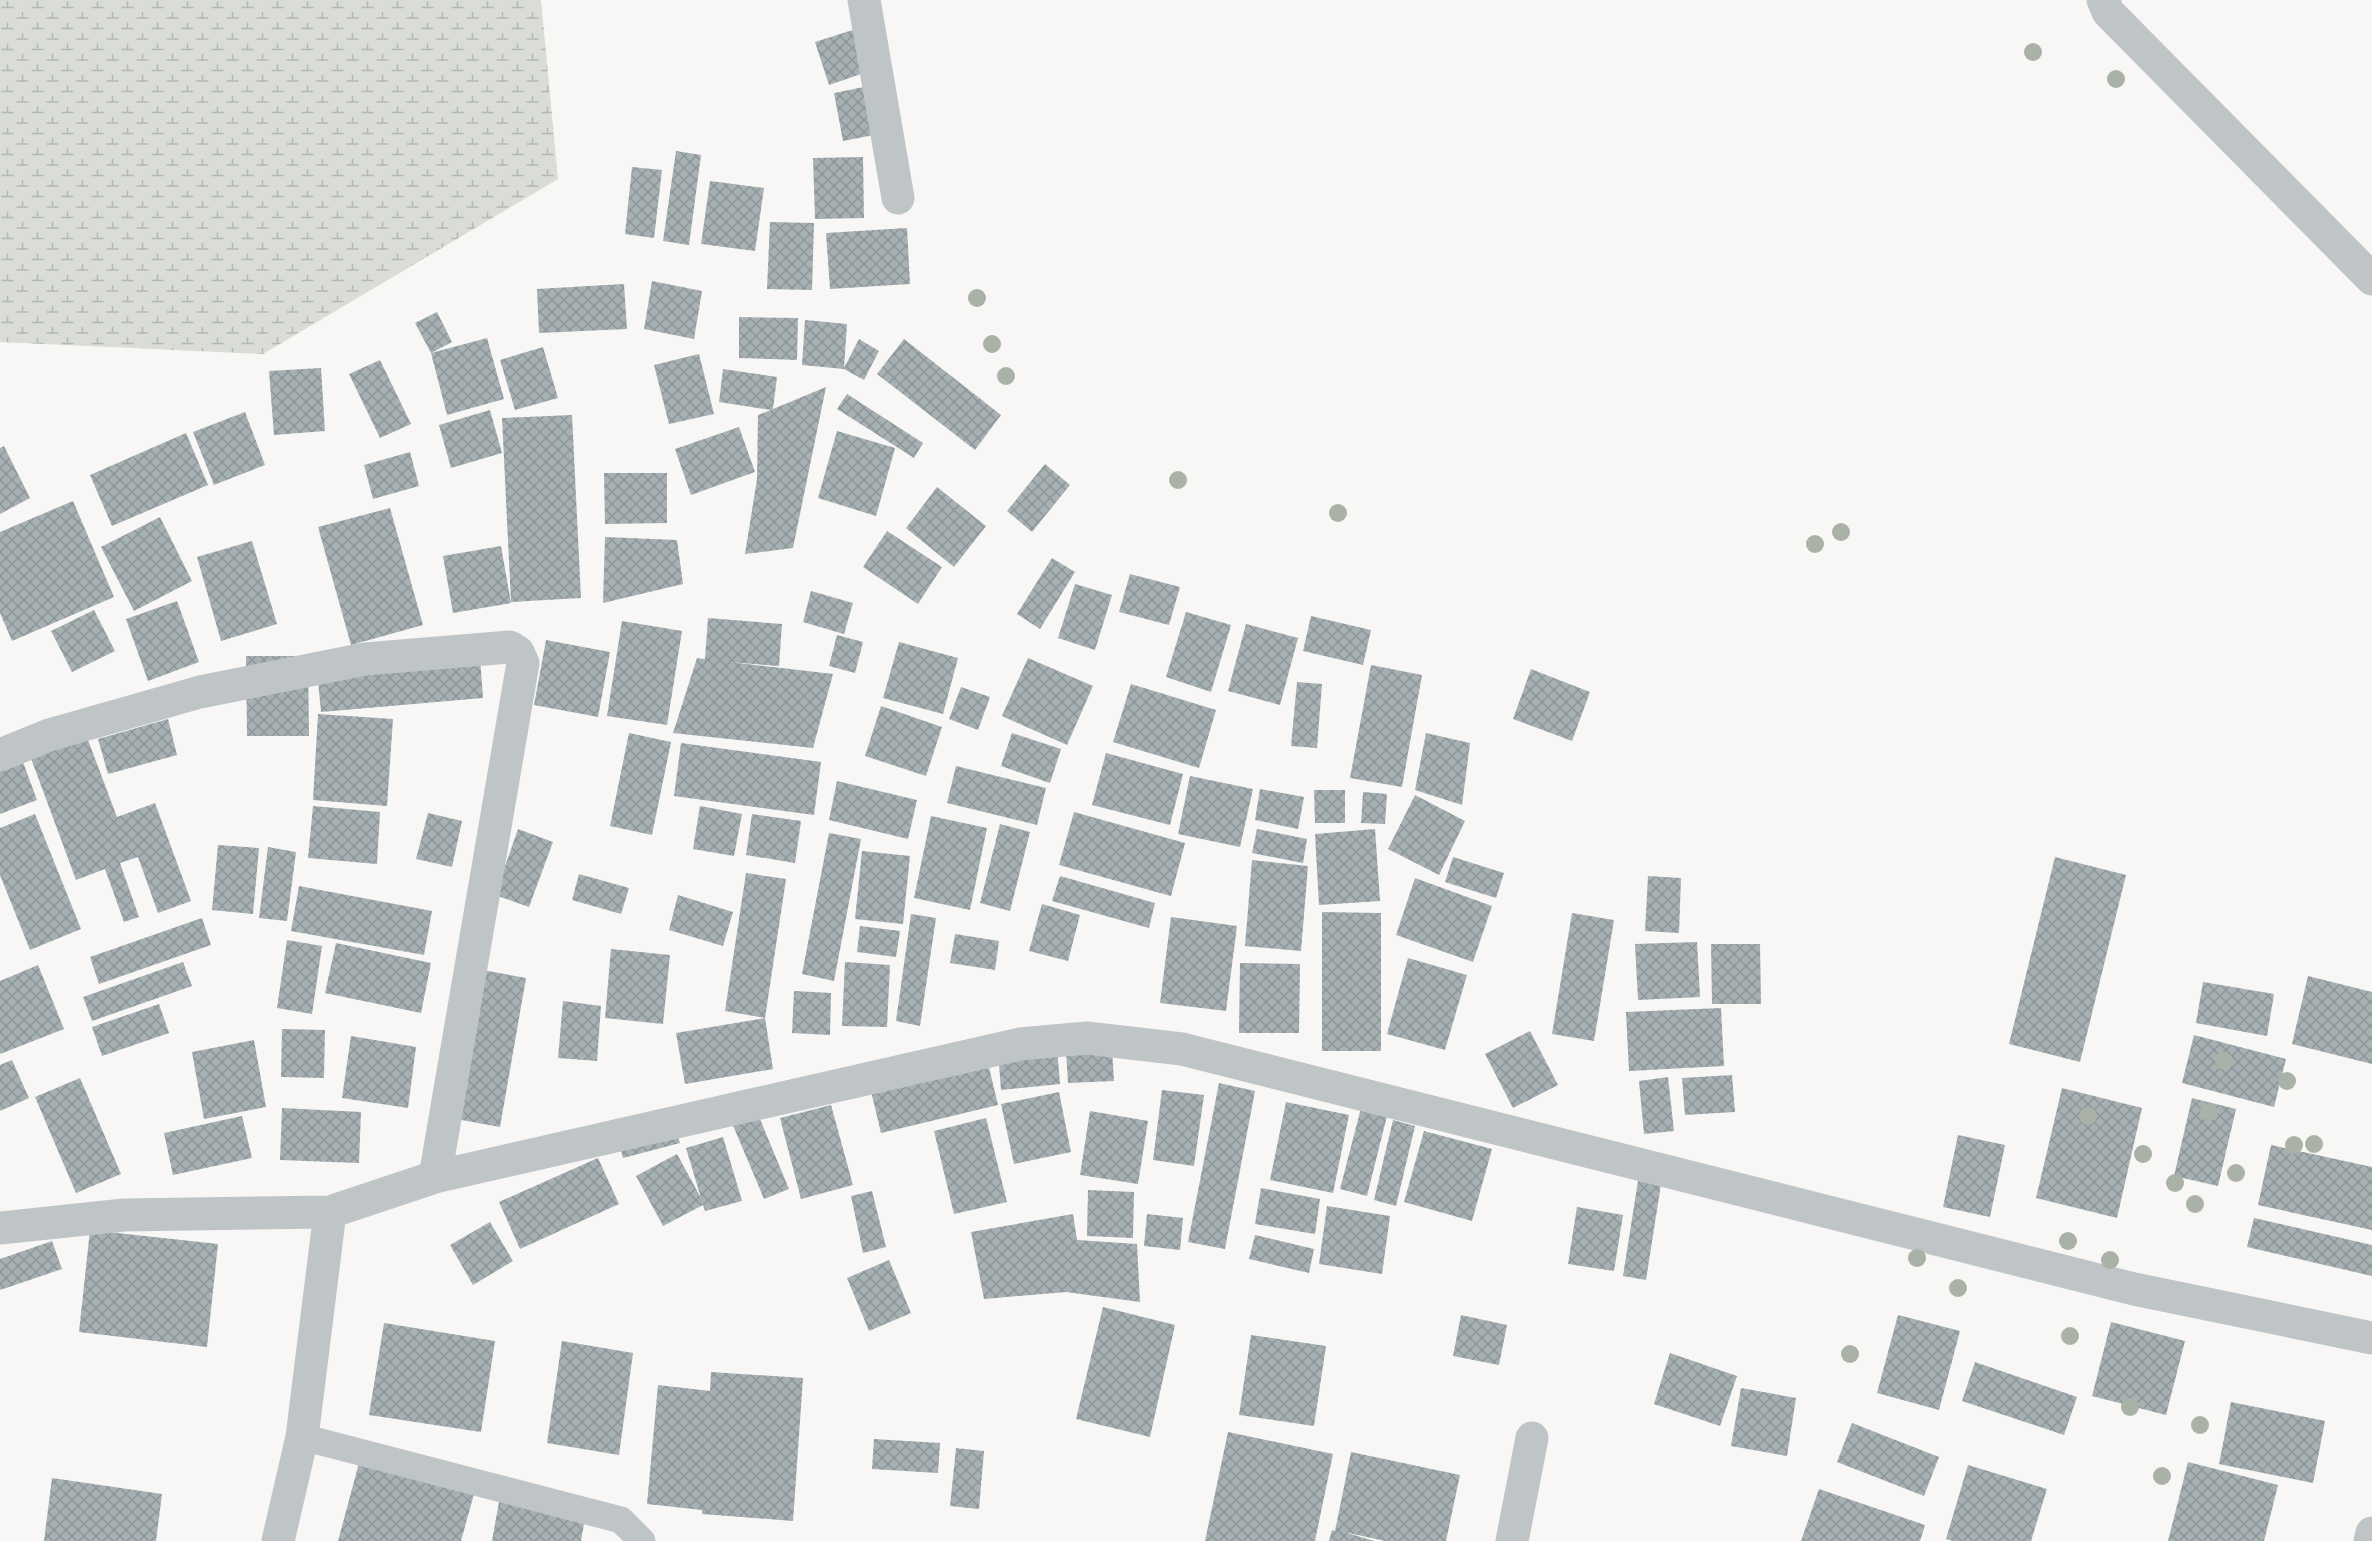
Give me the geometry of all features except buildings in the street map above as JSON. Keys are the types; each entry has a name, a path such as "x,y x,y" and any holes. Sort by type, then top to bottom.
{"street":[{"path":"864,0 898,198"},
{"path":"2103,0 2108,12 2372,279"},
{"path":"0,754 49,735 200,692 365,659 510,647 518,652 523,663 435,1177"},
{"path":"0,1228 124,1215 330,1212 435,1177 1009,1046 1087,1038 1182,1049 2134,1289 2372,1338"},
{"path":"278,1541 302,1437 330,1212"},
{"path":"1512,1541 1532,1438"},
{"path":"2370,1541 2372,1533"}],"lane":[{"path":"302,1437 621,1520 642,1541"}],"green space":[{"path":"0,0 541,0 558,179 263,354 0,342"}]}
